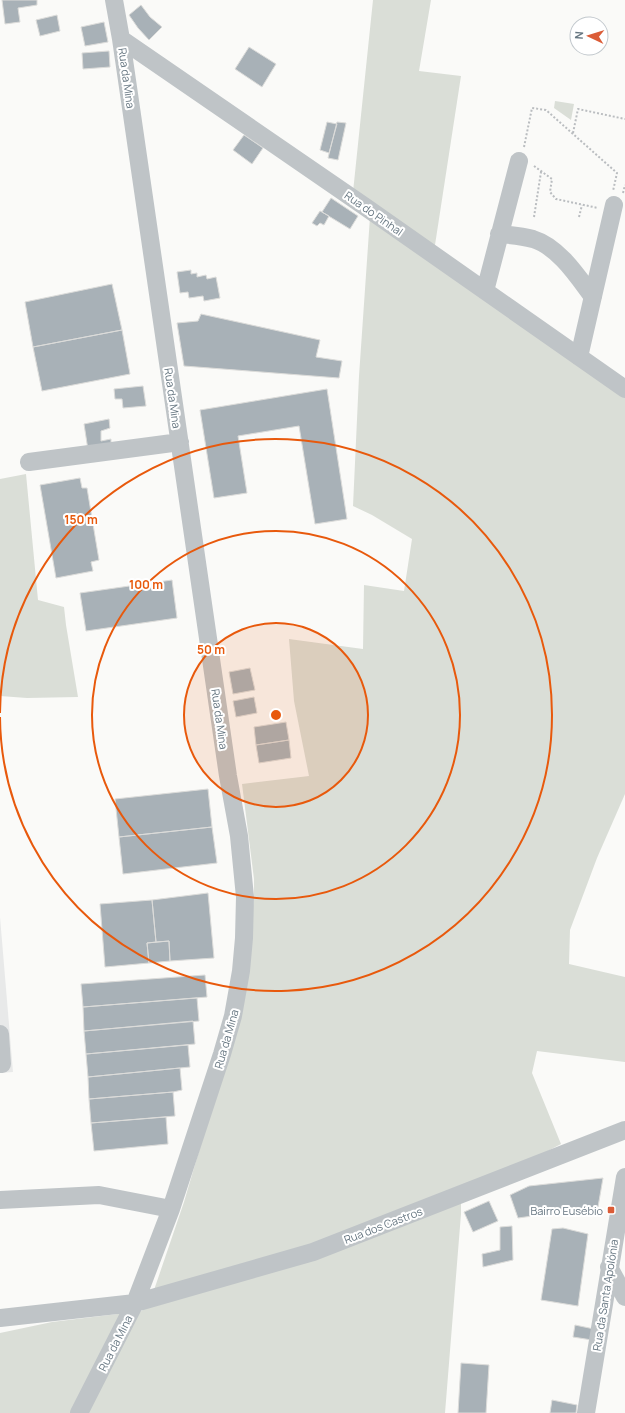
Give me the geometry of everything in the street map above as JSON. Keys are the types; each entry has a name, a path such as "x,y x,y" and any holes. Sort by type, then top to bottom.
{"street":[{"name":"Rua da Mina","path":"79,1413 135,1303 171,1209 222,1054 233,1016 241,971 245,897 239,836 227,768 121,39 114,0"},
{"name":"Rua do Pinhal","path":"121,39 228,112 625,390"},
{"path":"485,291 520,159"},
{"path":"579,357 613,208"},
{"path":"500,234 516,235 535,239 552,250 568,264 593,298"},
{"path":"28,462 180,442"},
{"path":"0,1034 2,1064 0,1064"},
{"name":"Rua dos Castros","path":"0,1318 135,1303 313,1252 625,1130"},
{"name":"Rua da Santa Apolónia","path":"586,1413 625,1177"},
{"path":"0,1200 98,1195 171,1209"},
{"path":"610,1267 625,1297"}],"path":[{"path":"532,108 546,110 617,173 612,197 613,208 582,205 556,199 550,192 552,179 520,159 532,108"},
{"path":"573,134 578,110 625,119"},
{"path":"534,217 541,172"},
{"path":"579,217 582,205"}],"shaded area":[{"path":"373,0 431,0 419,71 461,76 433,258 625,395 625,794 597,858 570,930 569,964 625,977 625,1062 537,1051 532,1073 561,1144 485,1184 461,1193 461,1214 445,1413 0,1413 0,1333 52,1322 142,1311 153,1293 184,1202 209,1117 254,901 254,879 242,784 309,776 294,701 289,639 363,649 364,585 404,591 412,539 372,515 353,506 359,376 370,217 353,192"},
{"path":"555,101 574,104 571,120 554,108"},
{"path":"26,474 38,600 64,607 78,697 27,698 0,696 0,479"},
{"path":"0,917 13,1072 0,1073"}],"building":[{"path":"2,0 37,0 37,5 18,8 20,22 5,24"},
{"path":"141,5 150,17 162,27 149,40 129,15"},
{"path":"57,15 60,31 40,36 36,20"},
{"path":"104,22 108,42 85,46 81,27"},
{"path":"249,47 276,64 262,87 235,69"},
{"path":"109,51 110,67 83,69 82,53"},
{"path":"327,122 337,124 329,153 320,150"},
{"path":"337,122 346,123 338,160 328,158"},
{"path":"244,135 263,148 252,164 233,150"},
{"path":"331,198 358,216 350,229 322,212"},
{"path":"320,211 329,216 324,225 320,223 317,226 312,223"},
{"path":"191,270 191,274 197,273 197,277 206,275 207,279 216,277 220,298 204,301 203,296 189,298 188,292 180,293 177,272"},
{"path":"112,284 122,330 33,347 25,302"},
{"path":"201,314 320,340 316,357 342,361 339,378 184,366 177,323 198,321"},
{"path":"122,330 130,374 42,391 33,347"},
{"path":"143,386 146,406 123,408 122,399 115,399 114,389"},
{"path":"327,389 347,519 315,524 299,426 238,436 247,493 214,498 200,410"},
{"path":"109,419 110,428 101,431 101,441 111,439 111,448 88,450 84,424"},
{"path":"80,478 82,488 87,488 99,560 91,562 93,571 56,578 40,485"},
{"path":"172,580 177,618 86,631 80,593"},
{"path":"250,668 255,690 233,694 229,672"},
{"path":"254,697 257,713 236,717 233,701"},
{"path":"286,722 289,740 256,745 254,727"},
{"path":"289,740 291,758 259,763 256,745"},
{"path":"208,789 212,827 119,837 115,799"},
{"path":"212,827 217,863 123,874 119,837"},
{"path":"208,893 214,958 170,961 169,941 156,942 152,900"},
{"path":"152,900 156,942 147,943 149,963 105,967 100,904"},
{"path":"169,941 170,961 149,963 147,943"},
{"path":"205,975 207,997 83,1007 81,984"},
{"path":"197,998 199,1021 84,1031 83,1007"},
{"path":"193,1021 195,1044 86,1054 84,1031"},
{"path":"188,1045 190,1067 88,1077 86,1054"},
{"path":"180,1068 182,1090 89,1099 88,1077"},
{"path":"173,1092 175,1116 91,1123 89,1099"},
{"path":"166,1117 168,1144 94,1151 91,1123"},
{"path":"603,1178 598,1207 518,1218 510,1195 529,1186"},
{"path":"489,1201 498,1221 473,1232 464,1212"},
{"path":"512,1226 513,1260 483,1267 482,1254 500,1250 500,1227"},
{"path":"563,1228 588,1234 578,1306 541,1300 552,1229"},
{"path":"575,1325 594,1329 592,1340 573,1337"},
{"path":"461,1363 489,1365 486,1413 458,1413"},
{"path":"552,1400 577,1405 576,1413 550,1413"}],"place":[{"name":"Bairro Eusébio","path":"611,1210"}]}
